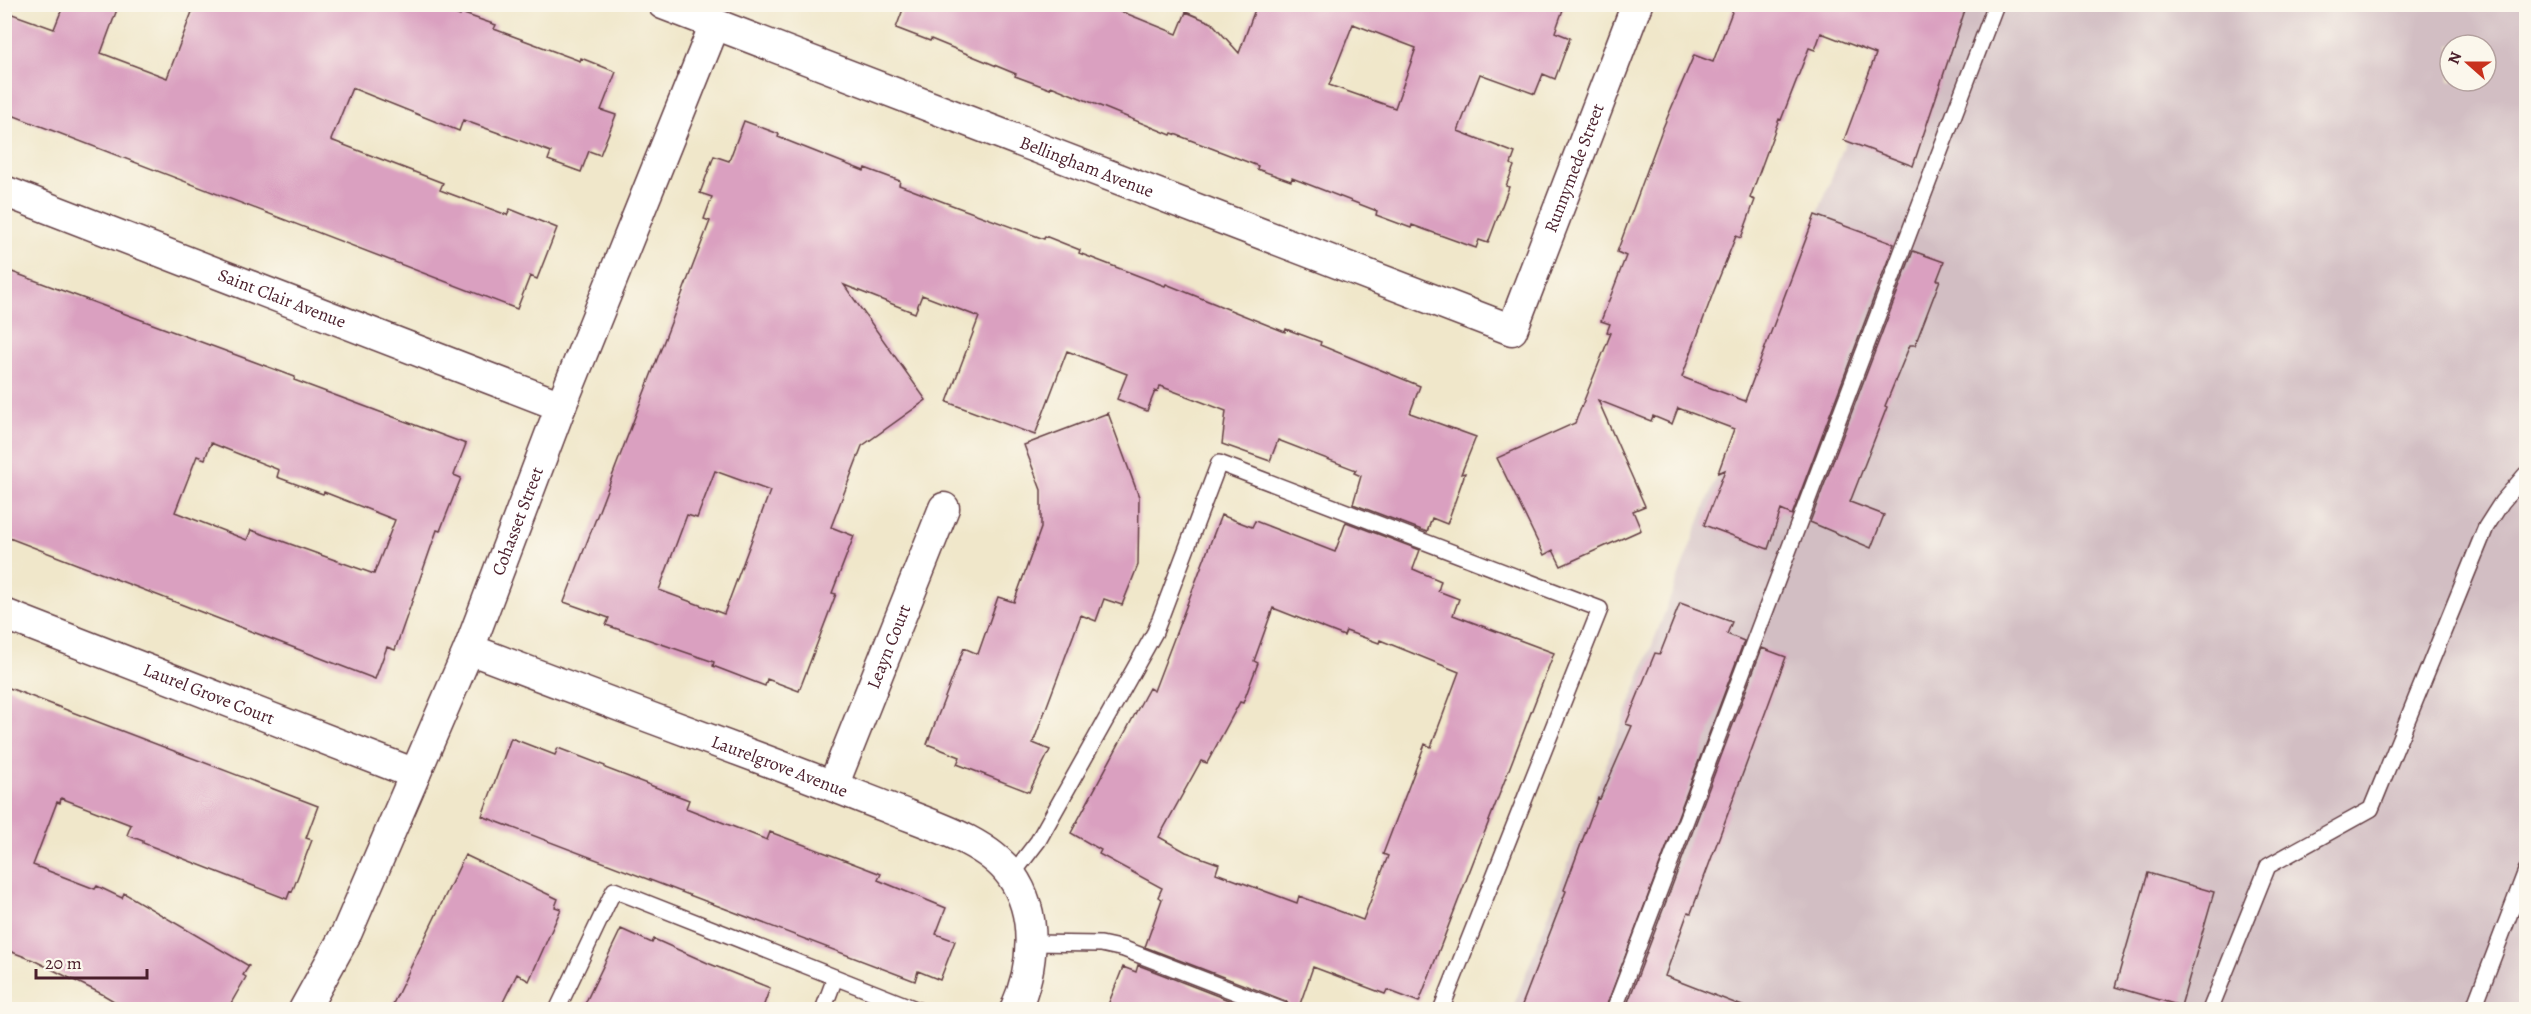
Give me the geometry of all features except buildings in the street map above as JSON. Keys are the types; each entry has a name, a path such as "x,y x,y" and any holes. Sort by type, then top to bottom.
{"street":[{"name":"Bellingham Avenue","path":"663,4 1512,330"},
{"name":"Runnymede Street","path":"1512,330 1637,4"},
{"name":"Cohasset Street","path":"304,1010 347,932 469,649 561,406 715,24"},
{"name":"Saint Clair Avenue","path":"4,191 561,406"},
{"name":"Leayn Court","path":"833,786 944,508"},
{"name":"Laurel Grove Court","path":"4,614 415,774"},
{"name":"Laurelgrove Avenue","path":"469,649 833,786 956,835 992,855 1012,875 1029,910 1032,944"},
{"path":"1015,1010 1020,999 1032,944"}],"lane":[{"path":"1614,1010 1996,4"},
{"path":"1012,875 1038,842 1155,632 1219,463 1600,609 1441,1010"},
{"path":"2210,1010 2268,866 2371,809 2486,526 2502,502 2526,474"},
{"path":"2473,1010 2526,871"},
{"path":"557,1010 614,890 918,1010"},
{"path":"1032,944 1101,944 1124,949 1282,1010"},
{"path":"823,1010 835,978"}],"shaded area":[{"path":"1898,5 2526,5 2526,1009 1512,1010"}]}
